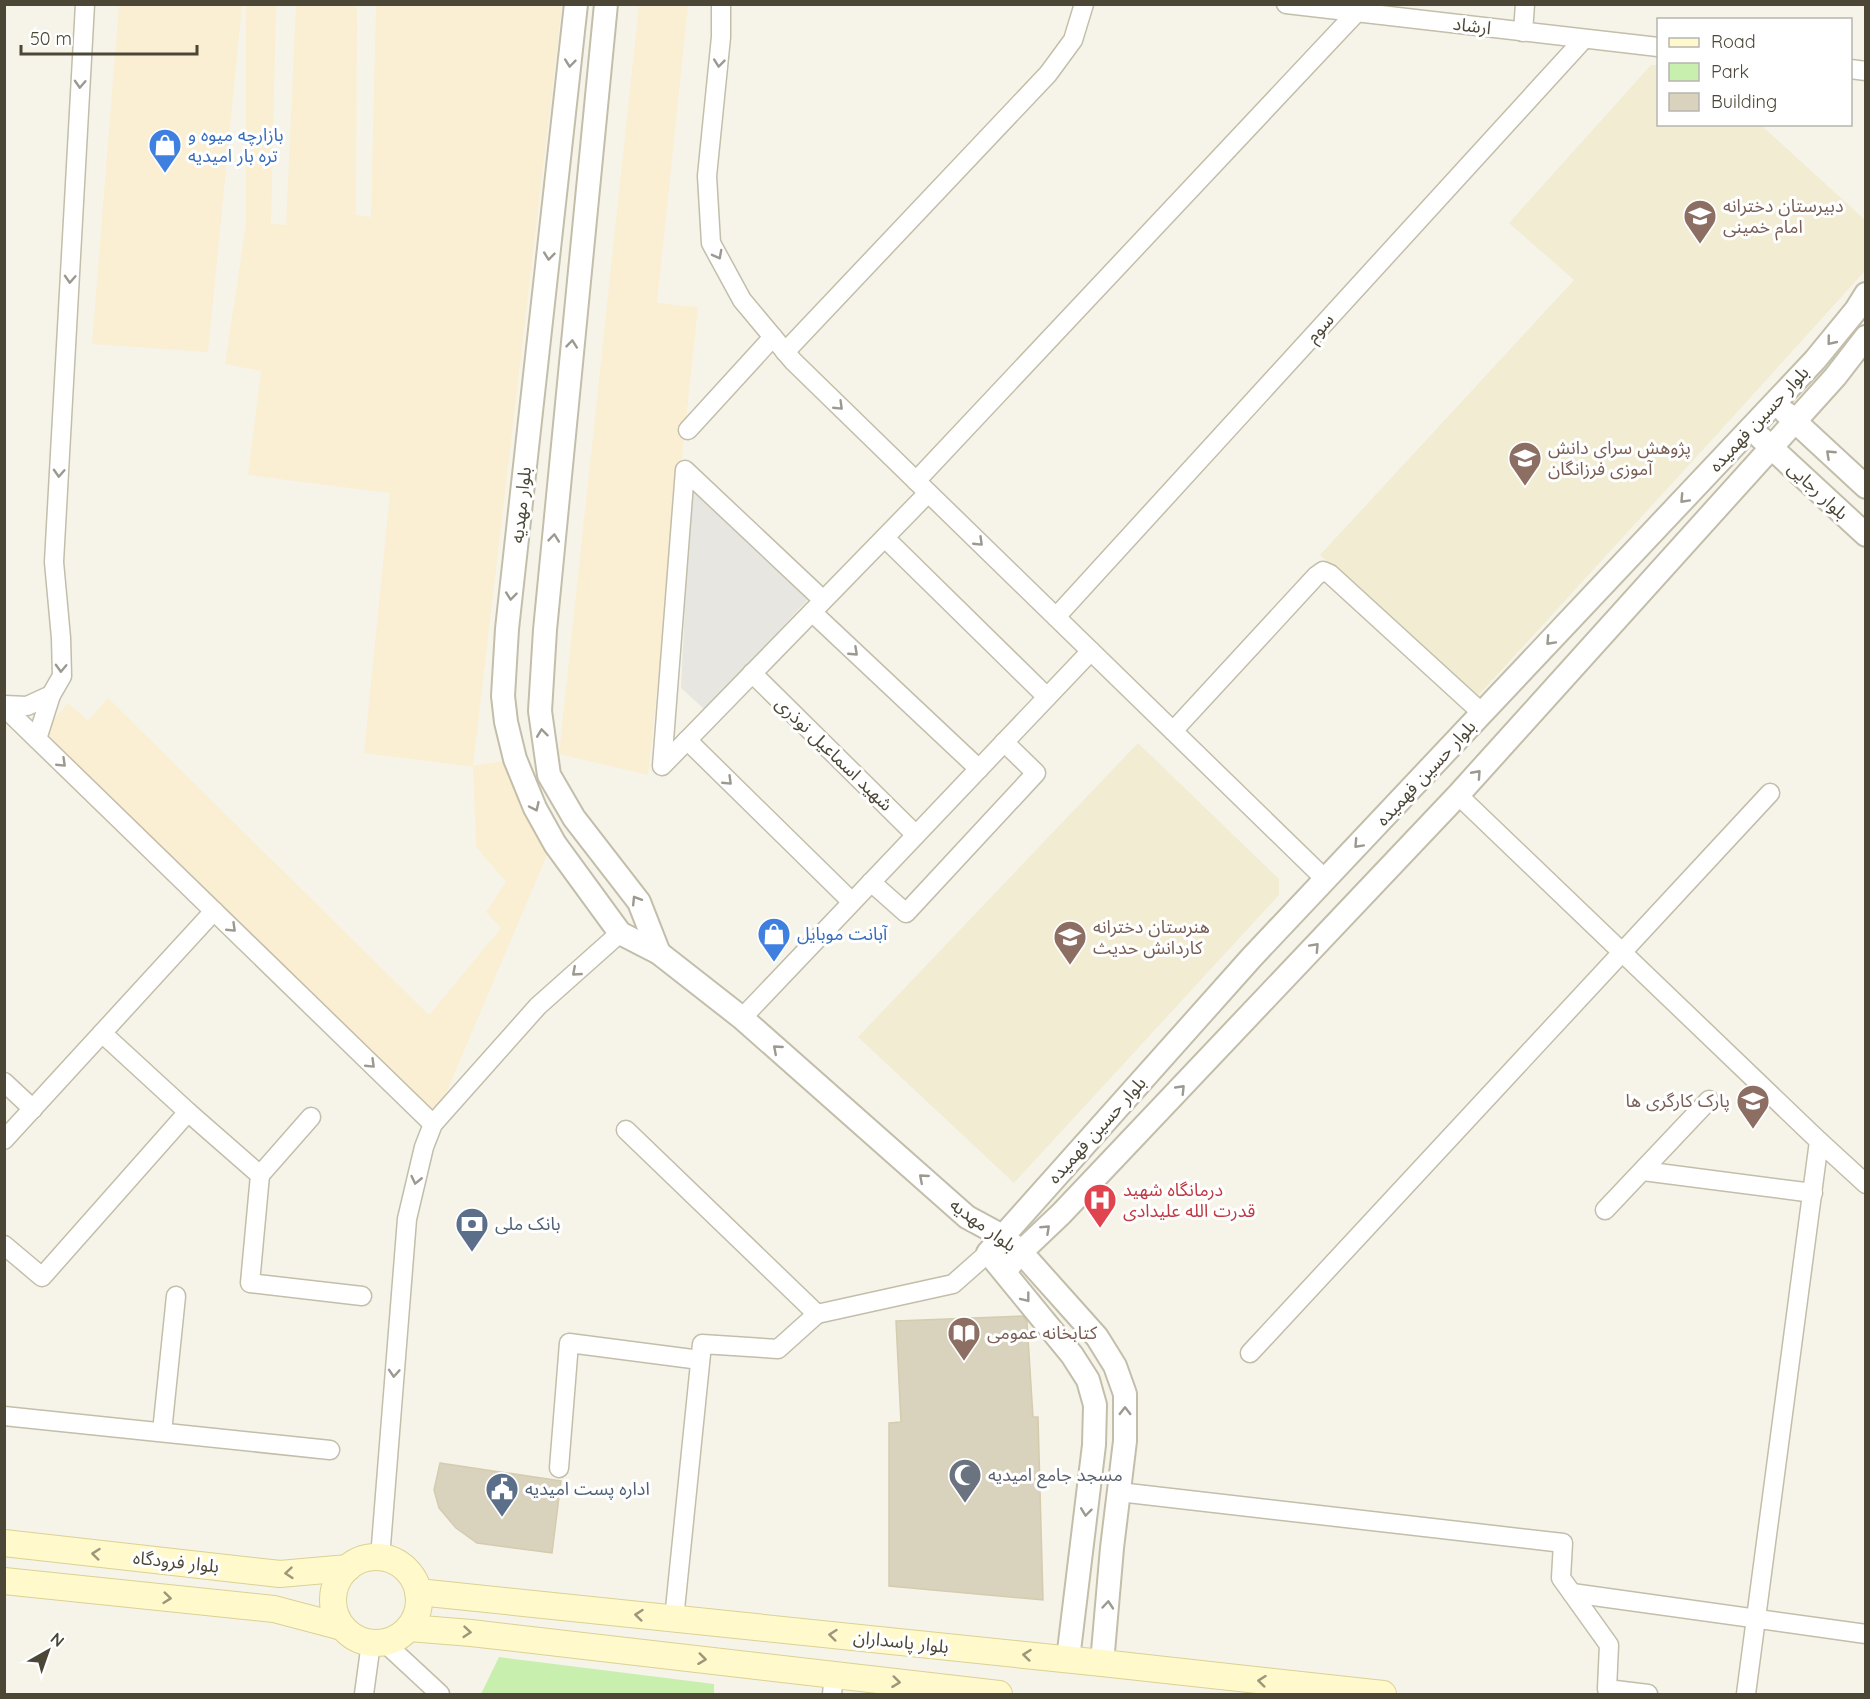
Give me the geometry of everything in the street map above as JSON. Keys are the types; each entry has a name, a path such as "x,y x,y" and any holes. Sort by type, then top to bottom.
{"main road":[{"name":"بلوار فرودگاه","path":"4,1543 280,1574 348,1568"},
{"path":"380,1558 394,1561 405,1569 418,1592 418,1605 409,1628 398,1637 378,1643 350,1635 342,1628 333,1603 334,1590 339,1578 348,1568 358,1561 380,1558"},
{"name":"بلوار فرودگاه","path":"4,1581 274,1609 342,1628"},
{"name":"بلوار پاسداران","path":"418,1592 1068,1659 1383,1695"},
{"path":"409,1628 471,1633 833,1685 999,1695"}],"street":[{"path":"37,739 51,695 62,676 54,562 85,4"},
{"name":"بلوار مهدیه","path":"576,4 507,629 503,696 506,722 515,759 535,808 555,844 620,933 659,953 742,1018 967,1216 1004,1237 1021,1252 1097,1337 1115,1366 1125,1394 1125,1441 1102,1663"},
{"name":"بلوار مهدیه","path":"606,4 546,619 540,711 549,775 574,818 639,902 659,953"},
{"path":"721,4 722,37 707,176 711,243 742,300 785,352 1325,879"},
{"path":"785,352 1048,74 1073,40 1084,4"},
{"name":"ارشاد","path":"1286,4 1657,47"},
{"path":"1523,32 1526,4"},
{"path":"979,769 818,606 685,470 662,766 752,673 818,606 885,538 922,487 1356,13"},
{"name":"سوم","path":"1056,617 1584,39"},
{"name":"بلوار حسین فهمیده","path":"988,1253 1252,957 1815,360 1856,310 1866,294"},
{"path":"688,430 773,337"},
{"name":"بلوار حسین فهمیده","path":"1005,1271 1021,1252 1062,1214 1458,795 1835,377 1866,337"},
{"name":"بلوار رجایی","path":"1775,403 1866,488"},
{"name":"بلوار رجایی","path":"1751,428 1866,535"},
{"path":"885,538 1047,697"},
{"path":"1173,731 1323,571 1330,574 1482,713"},
{"path":"742,1018 1090,651"},
{"name":"شهید اسماعیل نوذری","path":"752,673 916,834"},
{"path":"4,706 27,706 51,695"},
{"path":"4,706 433,1124"},
{"path":"687,740 852,902"},
{"path":"871,882 906,913 1036,773 1004,742"},
{"path":"1250,1353 1770,793"},
{"path":"1458,795 1866,1184"},
{"path":"4,1140 214,911"},
{"path":"380,1558 407,1219 424,1147 433,1124 538,1006 620,933"},
{"path":"102,1033 260,1175"},
{"path":"4,1082 33,1109"},
{"path":"1605,1210 1709,1100"},
{"path":"4,1245 42,1277 188,1112"},
{"path":"311,1117 260,1175 250,1282 362,1296"},
{"path":"626,1130 817,1314"},
{"path":"1746,1695 1819,1141"},
{"path":"1643,1171 1812,1193"},
{"name":"بلوار مهدیه","path":"967,1216 988,1253 1072,1355 1088,1380 1095,1405 1094,1445 1068,1659"},
{"path":"674,1619 702,1344 778,1349 817,1314 953,1284 988,1253"},
{"path":"162,1432 176,1296"},
{"path":"559,1468 569,1343 700,1360"},
{"path":"4,1416 330,1450"},
{"path":"1119,1491 1563,1543 1561,1578 1608,1645 1607,1689 1648,1695"},
{"path":"1572,1593 1866,1634"},
{"path":"364,1695 378,1643 440,1695"}],"shaded area":[{"path":"335,4 357,7 356,215 371,217 376,5 562,5 473,766 515,759 521,810 547,855 433,1124 37,739 68,703 88,721 108,698 429,1015 501,928 486,912 506,882 476,847 473,767 364,753 390,493 248,475 261,371 225,364 246,224 246,5 276,5 271,224 286,225 296,5"},
{"name":"بازارچه میوه و تره بار امیدیه","path":"119,5 242,5 208,352 92,344"},
{"path":"639,5 688,5 657,303 698,307 648,775 559,754"},
{"path":"1651,65 1657,65 1657,126 1762,126 1865,220 1866,267 1730,420 1476,698 1320,555 1574,280 1509,223"},
{"path":"691,482 812,595 705,710 681,688"},
{"name":"هنرستان دخترانه کاردانش حدیث","path":"1138,743 1279,879 1279,895 1014,1183 858,1037"}],"green space":[{"path":"499,1657 714,1684 714,1694 481,1694"}],"building":[{"name":"مسجد جامع امیدیه","path":"1023,1316 1027,1322 1033,1417 1038,1417 1043,1600 889,1586 889,1423 901,1422 896,1321"},
{"name":"اداره پست امیدیه","path":"440,1463 561,1481 552,1553 477,1543 456,1528 439,1508 434,1490"}],"place":[{"name":"بازارچه میوه و تره بار امیدیه","path":"165,174"},
{"name":"دبیرستان دخترانه امام خمینی","path":"1700,245"},
{"name":"پژوهش سرای دانش آموزی فرزانگان","path":"1525,487"},
{"name":"آبانت موبایل","path":"774,963"},
{"name":"هنرستان دخترانه کاردانش حدیث","path":"1070,966"},
{"name":"پارک کارگری ها","path":"1753,1130"},
{"name":"درمانگاه شهید قدرت الله علیدادی","path":"1100,1229"},
{"name":"بانک ملی","path":"472,1253"},
{"name":"کتابخانه عمومی","path":"964,1362"},
{"name":"مسجد جامع امیدیه","path":"965,1504"},
{"name":"اداره پست امیدیه","path":"502,1518"}]}
